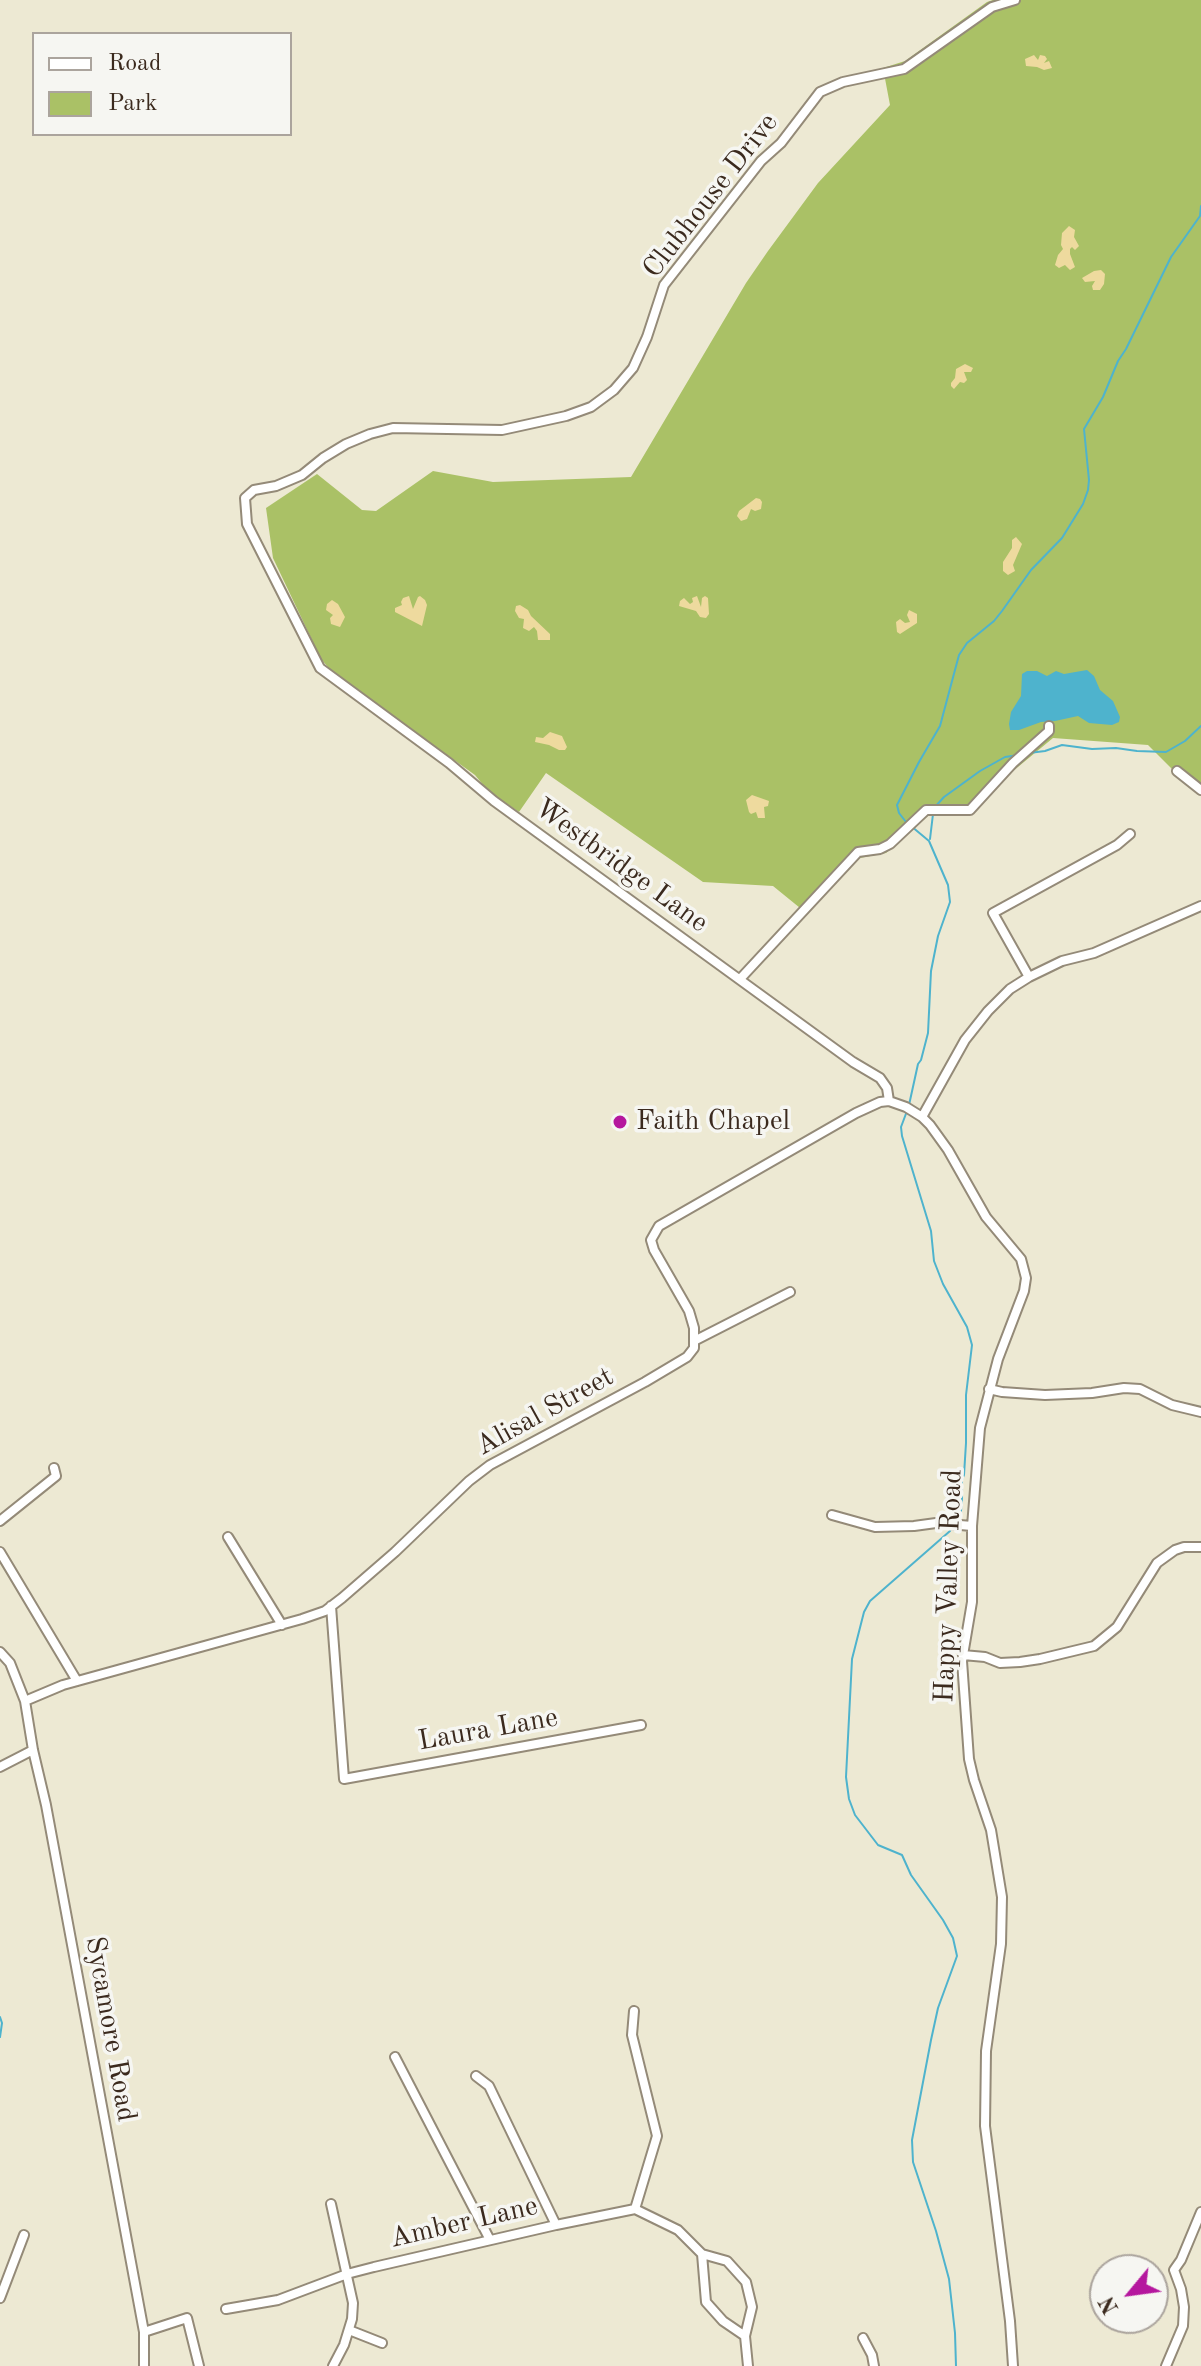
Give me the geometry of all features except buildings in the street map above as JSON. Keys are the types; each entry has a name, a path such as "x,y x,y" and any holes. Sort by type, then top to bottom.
{"street":[{"name":"Clubhouse Drive","path":"320,668 247,524 245,498 254,490 276,486 302,475 346,444 370,434 393,428 502,430 566,416 591,407 614,390 633,368 664,285 761,161 781,143 820,92 843,82 904,69 992,7 1015,0"},
{"name":"Westbridge Lane","path":"320,668 449,763 494,801 853,1062 880,1078 887,1088 889,1101"},
{"path":"740,979 858,852 880,849 890,844 933,810 970,810 1017,759 1049,731 1049,726"},
{"path":"1177,771 1201,790"},
{"path":"1029,977 993,913 1117,845 1130,834"},
{"path":"922,1117 965,1040 1010,989 1062,961 1094,953 1201,906"},
{"path":"790,1292 696,1340 689,1311 651,1240 659,1226 856,1113 889,1101"},
{"name":"Happy Valley Road","path":"889,1101 922,1117 948,1150 986,1217 1021,1259 1026,1278 989,1389 977,1453 972,1526 972,1602 963,1655 969,1759 991,1830 1002,1897 1001,1944 986,2051 985,2126 1013,2366"},
{"name":"Alisal Street","path":"25,1701 77,1681 282,1625 331,1606 490,1465 674,1366 687,1357 696,1340"},
{"path":"989,1389 1045,1395 1140,1389 1172,1405 1201,1412"},
{"path":"0,1521 56,1476 54,1468"},
{"path":"832,1515 875,1527 942,1523 972,1526"},
{"path":"228,1537 282,1625"},
{"path":"963,1655 985,1657 1000,1663 1020,1662 1094,1646 1117,1627 1157,1563 1169,1552 1184,1547 1201,1547"},
{"path":"0,1552 77,1681"},
{"name":"Laura Lane","path":"331,1606 344,1779 641,1725"},
{"name":"Sycamore Road","path":"0,1652 10,1663 25,1701 60,1873 144,2332 144,2366"},
{"path":"0,1767 33,1750"},
{"path":"634,2011 632,2035 657,2136 635,2209 678,2230 702,2254 727,2261 746,2282 752,2307 745,2336 748,2366"},
{"path":"395,2057 490,2240"},
{"path":"476,2076 489,2086 556,2225"},
{"path":"331,2204 353,2303 349,2330 333,2366"},
{"name":"Amber Lane","path":"226,2309 278,2300 347,2274 635,2209"},
{"path":"1166,2366 1183,2326 1184,2307 1174,2270 1201,2212"},
{"path":"0,2298 24,2235"},
{"path":"702,2254 706,2302 723,2321 745,2336"},
{"path":"144,2332 187,2318 199,2366"},
{"path":"349,2330 382,2343"},
{"path":"863,2338 874,2366"}],"green space":[{"path":"993,0 1201,0 1201,788 1179,776 1148,745 1053,738 1001,781 973,814 929,815 886,853 860,858 805,912 773,886 703,882 546,773 519,812 488,791 475,775 333,673 321,659 273,558 266,508 317,474 362,510 376,511 433,471 493,482 631,477 768,251 818,183 890,105 883,68 905,61"}],"sand":[{"path":"1034,55 1038,60 1040,55 1045,56 1047,59 1044,63 1049,61 1052,68 1044,70 1026,66 1025,59"},
{"path":"1069,226 1075,230 1074,237 1079,246 1075,250 1070,249 1075,267 1070,270 1065,265 1059,268 1055,265 1063,249 1062,233"},
{"path":"1101,270 1105,274 1104,284 1100,290 1093,290 1095,281 1085,282 1082,278"},
{"path":"965,364 973,368 971,372 964,372 967,380 954,389 951,383 956,369"},
{"path":"756,498 762,502 761,509 751,509 747,519 741,521 737,516 739,511"},
{"path":"1016,537 1022,544 1013,565 1015,571 1008,575 1003,571 1003,562"},
{"path":"409,596 413,609 418,597 425,600 427,605 422,626 395,612 395,608 402,605 403,598"},
{"path":"697,596 701,607 702,598 708,598 709,614 706,618 679,606 684,598 690,604 692,598"},
{"path":"332,600 345,617 340,627 331,624 333,615 326,610"},
{"path":"520,605 550,634 550,640 538,640 534,627 529,631 523,628 524,619 519,618 515,611 516,606"},
{"path":"909,610 917,614 917,623 900,634 896,622 900,619 910,622 907,615"},
{"path":"550,732 562,736 567,747 565,750 535,742 536,737 543,738"},
{"path":"752,795 769,801 768,806 764,807 765,818 758,818 756,812 749,812 746,800"}],"water":[{"path":"1087,670 1094,676 1100,690 1113,701 1119,722 1112,725 1089,723 1078,716 1010,730 1011,712 1021,696 1022,674 1037,671 1047,676 1056,671 1064,674"}],"waterway":[{"path":"906,822 897,805 940,726 959,655 967,643 994,621 1031,570 1062,538 1083,504 1089,480 1084,429 1103,397 1171,257 1200,216 1201,206"},
{"path":"1029,753 1062,745 1166,752 1185,741 1201,726"},
{"path":"934,808 980,771 1005,757 1019,755"},
{"path":"930,839 933,814"},
{"path":"909,1105 928,1033 931,971 938,936 950,902 948,885 929,841 911,826"},
{"path":"907,1111 901,1127 902,1136 931,1231 934,1261 967,1327 972,1345 966,1395 961,1511 954,1521"},
{"path":"951,1527 870,1601 864,1612 852,1659 846,1777 855,1815 878,1845 902,1855 911,1875 953,1938 957,1956 938,2008 912,2140 913,2162 949,2279 956,2366"},
{"path":"0,2017 0,2037"}],"place":[{"name":"Faith Chapel","path":"620,1122"}]}
